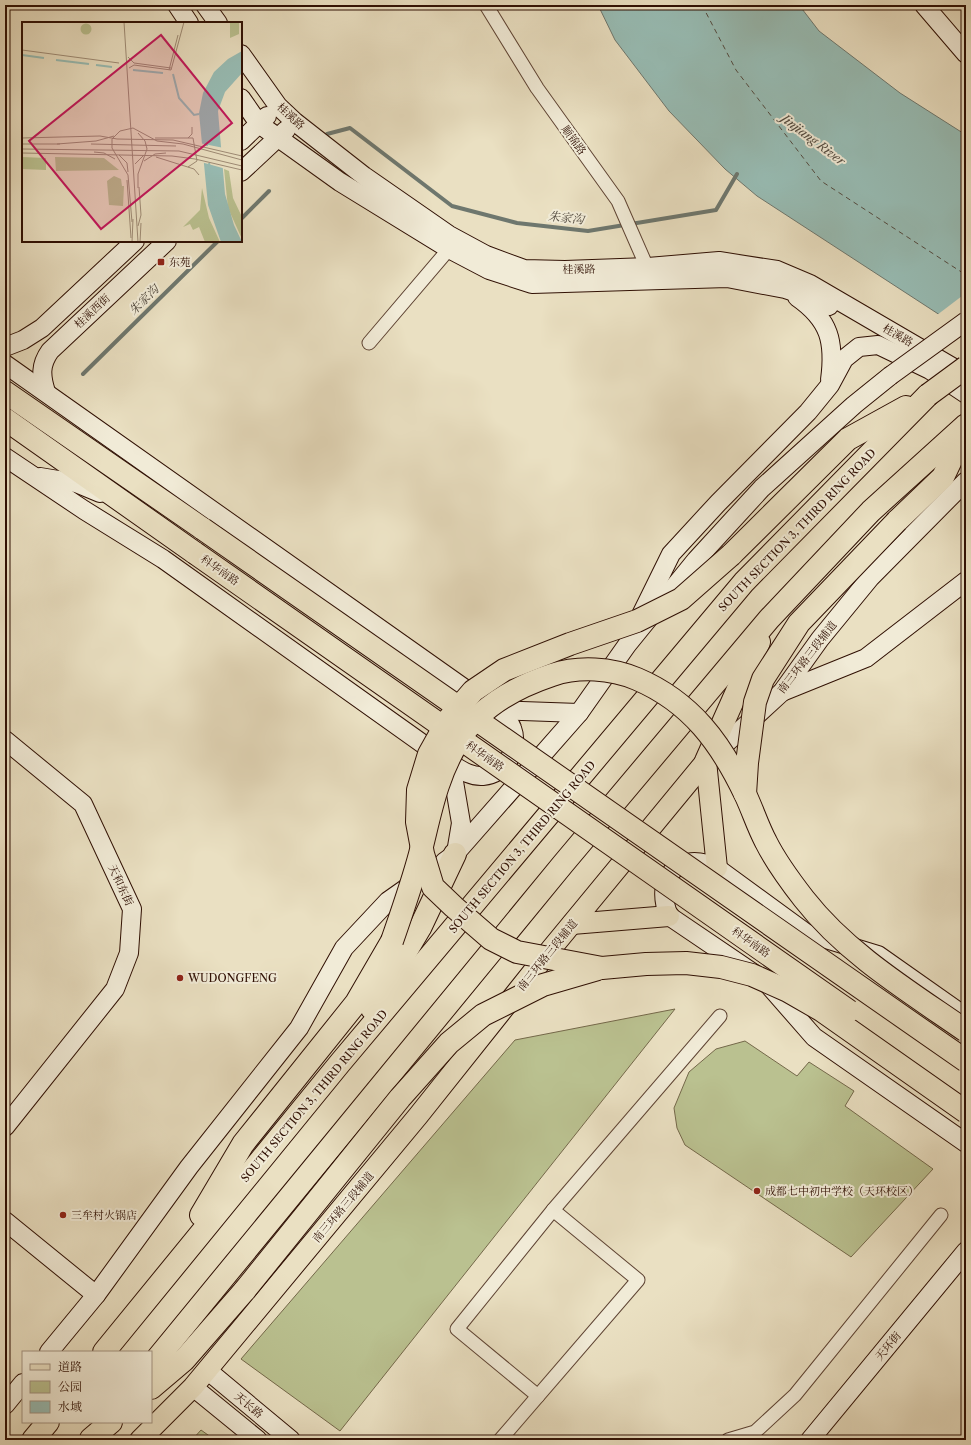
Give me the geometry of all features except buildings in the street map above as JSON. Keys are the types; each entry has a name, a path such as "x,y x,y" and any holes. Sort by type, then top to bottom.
{"highway":[{"name":"SOUTH SECTION 3, THIRD RING ROAD","path":"105,1351 166,1274 340,1063 744,582 928,395 966,367"},
{"path":"5,392 966,1062"},
{"path":"602,968 517,952 491,939 433,887 423,854 417,822 418,790 428,754 448,720 473,691 504,670 570,644 637,621 680,599 731,555 848,439 928,395"},
{"name":"科华南路","path":"5,419 966,1094"},
{"path":"152,1365 563,864 769,619 872,511 966,425"},
{"path":"745,794 747,763 755,702 763,679 799,623 942,476 966,429"},
{"path":"706,761 769,619"},
{"path":"166,1274 243,1144 356,1003 392,941 418,860 430,810 441,775 458,741 477,718 500,699 531,682 559,672 590,669 622,673 659,688 685,707 714,740 745,794 766,842 789,879 819,916 873,966 966,1031"},
{"path":"340,1063 420,928 455,854"},
{"path":"152,1387 184,1360 245,1290 400,1098 448,1043 483,1015 543,985 602,968 646,964 686,963 721,967 752,975 788,991 821,1010 966,1112"},
{"path":"33,1440 47,1423"},
{"path":"90,1440 104,1423"},
{"path":"90,1440 110,1423"}],"main road":[{"path":"706,761 717,868"},
{"name":"南三环路三段辅道","path":"140,1440 193,1387 418,1116 572,924 706,761"},
{"path":"572,924 668,916"}],"street":[{"path":"177,5 188,22"},
{"path":"205,5 217,22"},
{"name":"顺锦路","path":"486,5 537,88 618,201 649,274"},
{"path":"924,5 966,54"},
{"name":"桂溪路","path":"242,55 278,106 295,122 394,197 449,235 486,255 524,269 728,278 785,289 819,300 966,385"},
{"name":"桂溪路","path":"242,99 259,124 340,182 449,249 489,270 532,284 649,274 719,261 777,270 810,284 966,375"},
{"path":"242,139 278,106"},
{"path":"242,171 295,122"},
{"name":"桂溪西街","path":"5,347 23,340 42,328 134,242"},
{"name":"桂溪西街","path":"46,392 41,376 44,360 50,351 166,242"},
{"path":"369,343 449,249"},
{"path":"785,289 813,308 828,331 833,362 830,385"},
{"path":"50,1351 96,1295 188,1167 299,1028 344,948 388,901 455,854 579,714 627,645 696,560 762,488 854,405 890,376 966,321"},
{"path":"627,645 671,554 718,503 808,412 830,385 844,359 858,347 878,345 930,370 966,394"},
{"path":"5,364 495,710 512,727 514,743 511,758 498,772 482,776 469,774 452,764 163,559 5,457"},
{"path":"97,429 109,464"},
{"path":"34,476 76,483 128,505"},
{"name":"南三环路三段辅道","path":"706,761 782,692 820,639 870,578 966,481"},
{"path":"782,692 866,658 966,581"},
{"path":"495,710 579,714"},
{"name":"天和东街","path":"5,740 83,804 132,909 129,952 115,989 5,1127"},
{"path":"452,764 461,823 455,854"},
{"path":"966,1017 878,955 806,933 717,868 707,863 694,861 681,865 670,874 663,888 663,903 668,916 764,981 814,1037 966,1142"},
{"path":"538,1396 457,1328 553,1210 720,1016"},
{"path":"500,1440 638,1280 553,1210"},
{"path":"728,1440 755,1432 795,1395 941,1215"},
{"path":"5,1221 96,1295"},
{"name":"天环街","path":"810,1440 966,1251"},
{"name":"天长路","path":"207,1370 291,1440"},
{"path":"5,1404 22,1384"},
{"name":"天长路","path":"193,1387 258,1440"}],"green space":[{"path":"675,1009 340,1431 241,1359 515,1040"},
{"path":"745,1041 797,1076 809,1062 854,1091 845,1106 933,1169 851,1257 685,1145 677,1128 674,1108 689,1072 716,1049"},
{"path":"201,1430 215,1440 192,1440"}],"water":[{"name":"Jinjiang River","path":"598,5 799,5 819,31 900,93 966,135 966,332 757,196 725,169 669,111 615,40"}],"pier":[{"path":"966,293 966,334 937,315"}],"waterway":[{"name":"朱家沟","path":"327,134 350,128 452,206 517,223 588,231 716,210 737,174"},
{"name":"朱家沟","path":"242,218 269,191"},
{"name":"朱家沟","path":"83,374 217,242"}],"ferry route":[{"path":"702,5 736,70 821,181 966,275"}],"place":[{"name":"东苑","path":"161,262"},
{"name":"WUDONGFENG","path":"180,978"},
{"name":"成都七中初中学校（天环校区）","path":"757,1191"},
{"name":"三牟村火锅店","path":"63,1215"}]}
